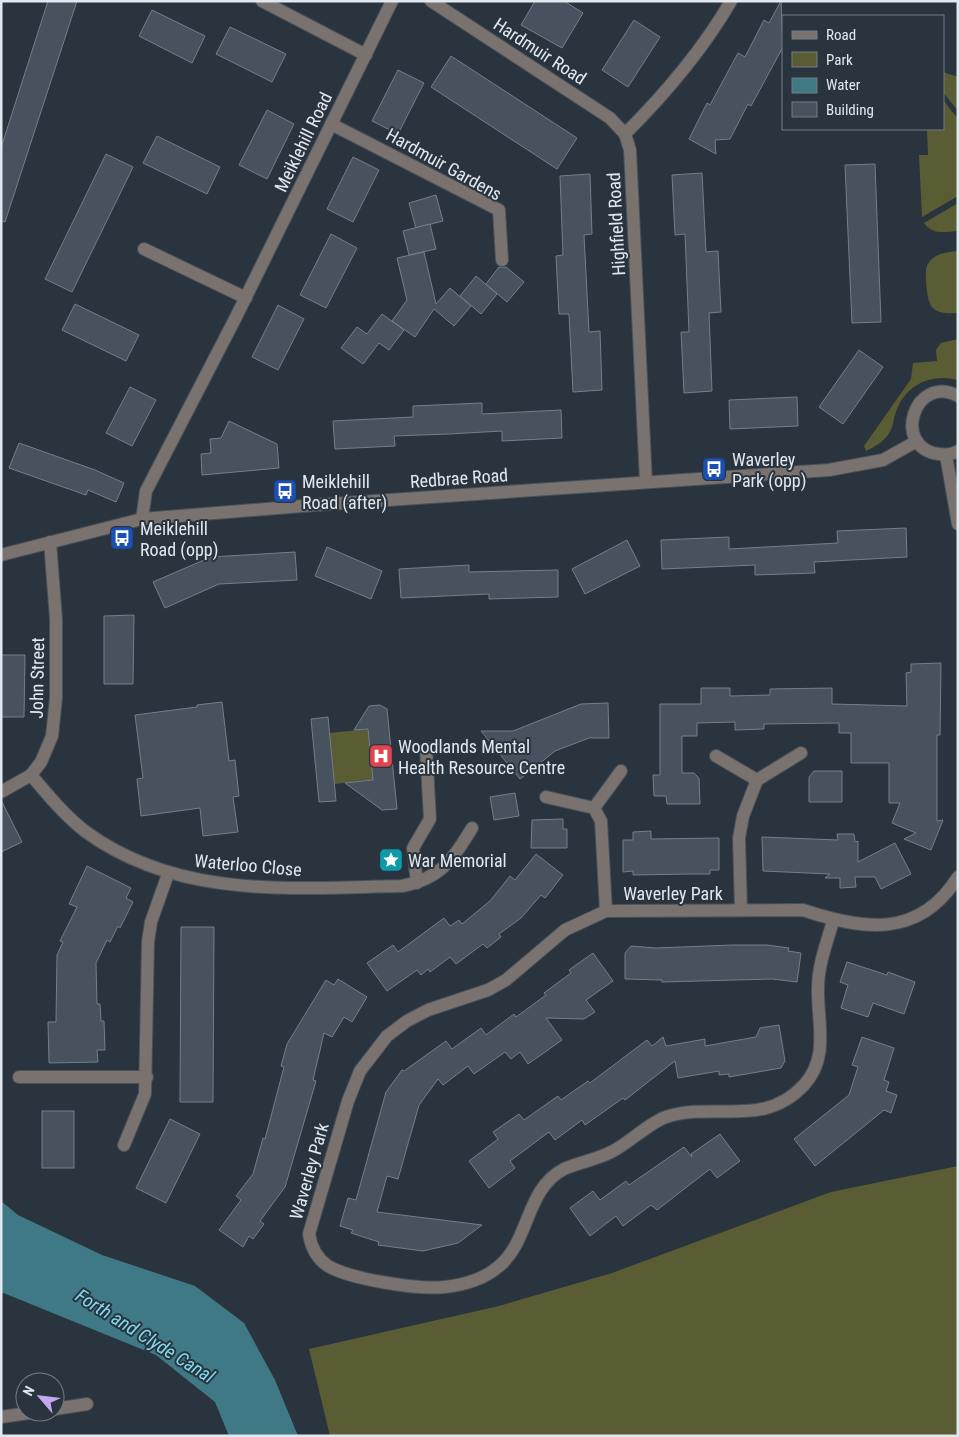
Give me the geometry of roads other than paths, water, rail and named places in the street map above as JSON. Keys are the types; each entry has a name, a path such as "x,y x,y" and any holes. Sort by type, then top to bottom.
{"street":[{"path":"262,1 366,55"},
{"name":"Meiklehill Road","path":"142,519 146,491 246,298 392,1"},
{"name":"Hardmuir Road","path":"432,1 610,118 625,134"},
{"path":"625,134 696,56 731,1"},
{"name":"Hardmuir Gardens","path":"332,124 500,210 502,260"},
{"name":"Highfield Road","path":"625,134 630,150 646,482"},
{"path":"144,249 246,298"},
{"path":"958,396 944,392 933,394 923,399 915,408 912,419 912,431 924,448 932,453 952,453 958,524"},
{"name":"Redbrae Road","path":"1,554 142,519 848,468 883,460 918,441"},
{"name":"John Street","path":"1,792 31,775 41,762 47,750 56,718 56,619 50,542"},
{"path":"417,883 414,848 430,819 426,748"},
{"path":"716,756 757,780 801,753"},
{"path":"546,797 594,808 621,771"},
{"name":"Waterloo Close","path":"31,775 58,808 87,832 138,861 168,874 228,884 275,888 402,886 417,883 445,867 472,828"},
{"name":"Waverley Park","path":"741,910 739,838 743,816 757,780"},
{"name":"Waverley Park","path":"594,808 601,821 606,911"},
{"path":"124,1145 146,1094 148,942 151,922 168,874"},
{"name":"Waverley Park","path":"833,920 820,969 818,988 822,1033 820,1051 814,1071 805,1084 783,1102 771,1108 756,1111 692,1112 663,1118 611,1152 562,1170 541,1190 520,1237 506,1260 486,1275 471,1281 447,1287 406,1287 327,1266 315,1254 309,1234 348,1101 360,1071 370,1055 387,1036 407,1021 428,1010 488,990 506,980 565,930 606,911 803,910 833,920 871,926 892,924 915,916 937,901 958,877"},
{"path":"19,1077 147,1077"},
{"path":"65,1407 87,1404"},
{"path":"1,1418 15,1416"}],"water":[{"name":"Forth and Clyde Canal","path":"1,1201 18,1215 102,1255 195,1286 244,1323 275,1380 298,1436 229,1436 215,1402 156,1355 1,1292"}],"place":[{"name":"Waverley Park (opp)","path":"714,469"},
{"name":"Meiklehill Road (after)","path":"285,491"},
{"name":"Meiklehill Road (opp)","path":"122,538"},
{"name":"Woodlands Mental Health Resource Centre","path":"381,756"},
{"name":"War Memorial","path":"391,860"}]}
